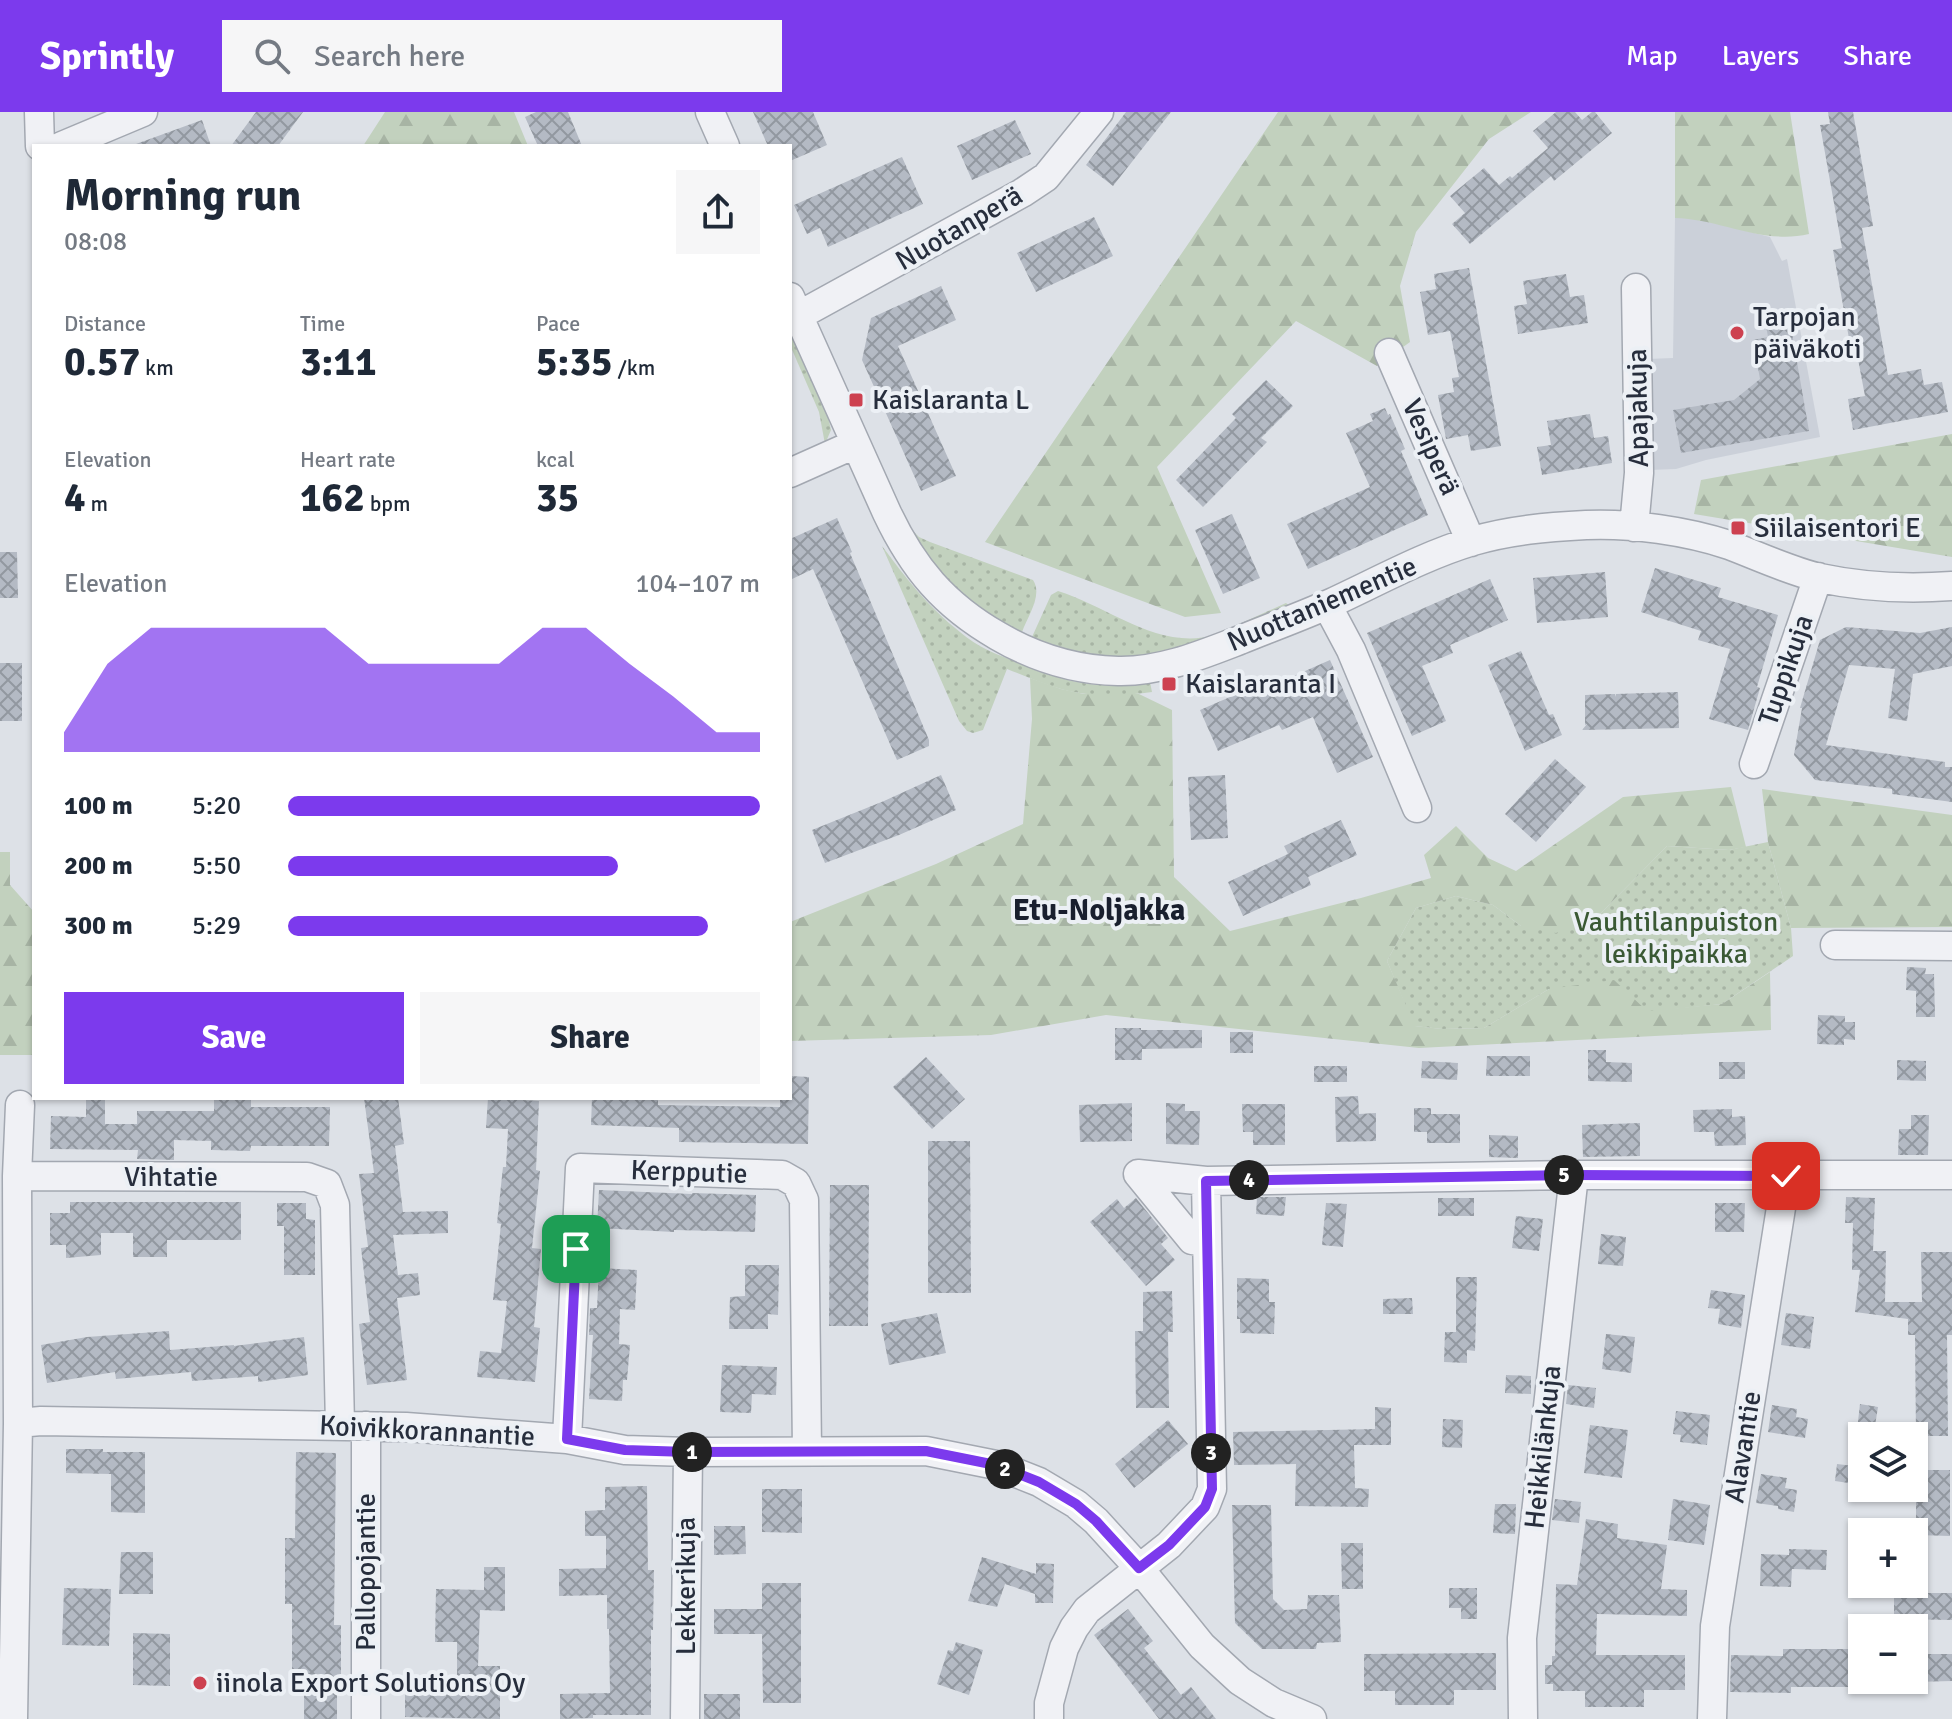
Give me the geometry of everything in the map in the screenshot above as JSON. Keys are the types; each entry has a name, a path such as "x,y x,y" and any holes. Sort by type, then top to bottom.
{"street":[{"path":"39,112 40,144"},
{"path":"67,144 143,112"},
{"path":"710,112 724,144"},
{"name":"Nuotanperä","path":"794,307 1022,193 1046,177 1099,112"},
{"name":"Apajakuja","path":"1634,527 1639,473 1636,288"},
{"name":"Nuottaniementie","path":"794,307 899,539 915,565 961,612 1012,644 1079,668 1120,672 1163,667 1327,605 1471,542 1553,527 1611,524 1662,530 1724,544 1818,577 1897,587 1952,586"},
{"name":"Vesiperä","path":"1389,353 1471,542"},
{"path":"792,472 855,444"},
{"name":"Tuppikuja","path":"1754,764 1818,577"},
{"path":"1327,605 1351,650 1417,808"},
{"path":"1835,945 1952,946"},
{"path":"13,1719 20,1105"},
{"name":"Kerpputie","path":"567,1439 580,1168 782,1175 796,1183 804,1200 807,1450"},
{"path":"1207,1242 1192,1240 1138,1174 1206,1181 1574,1175 1952,1175"},
{"name":"Heikkilänkuja","path":"1523,1719 1522,1638 1574,1175"},
{"name":"Vihtatie","path":"17,1176 307,1177 327,1184 335,1205 353,1425"},
{"name":"Alavantie","path":"1712,1719 1715,1626 1786,1176"},
{"path":"1049,1719 1049,1703 1064,1648 1074,1628 1087,1610 1169,1545 1205,1507 1212,1489 1206,1181"},
{"name":"Koivikkorannantie","path":"18,1423 406,1427 567,1439 625,1450 926,1451 996,1465 1039,1482 1076,1504 1096,1521 1202,1646 1267,1711 1312,1719"},
{"name":"Pallopojantie","path":"353,1425 366,1719"},
{"name":"Lekkerikuja","path":"685,1719 688,1452"}],"shaded area":[{"name":"Tarpojan päiväkoti","path":"1675,218 1695,218 1770,237 1782,261 1787,259 1820,437 1676,469 1649,470 1647,359 1673,358"}],"green space":[{"path":"385,112 514,112 527,144 364,144"},
{"path":"1278,112 1531,112 1489,139 1416,232 1400,286 1410,342 1377,366 1296,321 1157,467 1221,613 1185,617 985,542"},
{"path":"1675,112 1790,112 1809,234 1792,237 1758,234 1675,218"},
{"path":"792,332 827,412 831,430 825,444 819,412 792,350"},
{"path":"1952,434 1952,557 1694,514 1701,480"},
{"path":"909,527 930,542 1033,580 1035,599 1022,632 993,621 940,579"},
{"path":"882,546 938,613 968,639 1006,658 1071,681 1108,685 1150,682 1152,692 1094,695 1071,692 1007,669 983,730 967,731 959,721"},
{"path":"1058,591 1135,625 1174,637 1215,635 1286,603 1292,608 1160,656 1082,659 1032,637 1051,595"},
{"path":"1030,678 1084,694 1139,694 1172,710 1174,877 1230,931 1431,878 1424,855 1456,826 1488,858 1516,871 1623,797 1731,787 1746,847 1729,850 1667,846 1599,915 1556,933 1521,926 1493,905 1456,896 1416,908 1387,961 1415,1026 1484,1028 1549,989 1614,980 1647,1011 1722,1004 1770,972 1771,1030 1419,1048 1106,1015 991,1035 792,1041 792,921 936,864 1023,824 1032,719"},
{"path":"1762,789 1952,815 1952,927 1791,928 1768,842"},
{"name":"Vauhtilanpuiston leikkipaikka","path":"1768,842 1791,928 1793,956 1722,1004 1647,1012 1549,989 1484,1028 1414,1026 1387,961 1416,908 1456,896 1493,905 1521,926 1599,915 1667,846 1729,850"},
{"path":"0,852 10,852 10,885 32,910 32,1055 0,1055"}],"building":[{"path":"256,112 303,112 279,144 232,144"},
{"path":"536,112 568,112 581,144 537,144 525,117"},
{"path":"753,112 813,112 827,145 792,160 792,144 767,144"},
{"path":"1126,112 1171,112 1113,186 1086,165"},
{"path":"1556,112 1575,112 1582,120 1595,112 1612,133 1554,181 1551,176 1470,244 1452,224 1465,213 1450,196 1484,168 1499,185 1510,176 1512,178 1548,148 1533,131"},
{"path":"1828,112 1853,112 1873,226 1862,228 1888,375 1921,369 1924,385 1942,382 1948,412 1853,430 1848,399 1865,396 1857,354 1852,355 1833,250 1842,248 1820,125 1830,124"},
{"path":"202,120 210,144 136,144"},
{"path":"1015,120 1031,154 972,180 957,146"},
{"path":"902,157 923,204 828,247 820,228 807,234 794,205"},
{"path":"1094,217 1113,256 1036,292 1017,253"},
{"path":"1469,268 1501,446 1471,451 1468,435 1446,439 1438,395 1454,392 1452,378 1459,377 1450,331 1428,335 1420,292 1436,289 1434,274"},
{"path":"1566,274 1570,297 1584,295 1588,323 1518,334 1514,306 1527,304 1523,281"},
{"path":"941,286 956,320 898,346 956,476 921,491 862,360 871,318"},
{"path":"1788,310 1809,431 1681,453 1673,410 1734,400 1760,379 1753,340 1768,337 1764,314"},
{"path":"1266,380 1293,406 1261,438 1267,442 1203,507 1176,480 1236,418 1232,414"},
{"path":"1385,408 1405,449 1401,451 1428,515 1308,569 1287,524 1370,487 1346,433 1373,421 1370,414"},
{"path":"1590,414 1594,438 1608,436 1612,463 1542,475 1537,447 1551,445 1547,421"},
{"path":"1232,514 1260,578 1223,594 1195,530"},
{"path":"837,518 929,746 897,760 813,569 792,579 792,538"},
{"path":"0,552 17,552 18,598 0,598"},
{"path":"1655,568 1721,588 1718,597 1778,615 1748,730 1709,719 1730,649 1698,640 1701,631 1641,612"},
{"path":"1605,572 1608,617 1537,623 1533,578"},
{"path":"1490,579 1508,620 1450,645 1453,653 1422,666 1446,721 1412,736 1367,633"},
{"path":"1846,627 1920,633 1952,627 1952,666 1913,674 1907,721 1888,718 1895,669 1849,665 1826,745 1945,762 1945,767 1952,767 1952,802 1892,794 1892,789 1815,780 1794,755 1800,708 1820,640"},
{"path":"1521,651 1549,715 1553,714 1562,735 1525,751 1488,665"},
{"path":"1330,660 1373,757 1337,773 1313,717 1282,730 1279,725 1218,751 1200,710 1267,681 1269,687"},
{"path":"0,663 22,663 22,721 0,721"},
{"path":"1678,692 1679,728 1582,730 1587,724 1585,695 1615,694 1615,697 1616,694"},
{"path":"1555,759 1586,787 1536,842 1505,814"},
{"path":"941,775 956,810 825,863 812,830"},
{"path":"1225,775 1228,838 1191,840 1188,777"},
{"path":"1341,820 1357,855 1308,877 1311,885 1243,916 1228,882 1288,854 1284,846"},
{"path":"1907,967 1926,968 1925,974 1934,974 1935,1017 1916,1017 1916,991 1906,990"},
{"path":"1818,1015 1845,1016 1845,1022 1855,1022 1855,1040 1844,1039 1844,1045 1817,1044"},
{"path":"1115,1028 1202,1030 1202,1048 1142,1049 1142,1060 1115,1060"},
{"path":"1230,1032 1253,1032 1253,1053 1230,1053"},
{"path":"1588,1050 1606,1050 1606,1062 1632,1063 1632,1082 1588,1081"},
{"path":"1487,1056 1530,1056 1530,1076 1486,1076"},
{"path":"926,1057 965,1099 932,1129 893,1087"},
{"path":"1897,1060 1926,1061 1926,1081 1897,1080"},
{"path":"1422,1061 1458,1063 1457,1080 1421,1078"},
{"path":"1719,1062 1745,1062 1745,1079 1719,1079"},
{"path":"1314,1066 1347,1066 1347,1082 1314,1082"},
{"path":"792,1076 809,1077 808,1144 679,1142 679,1128 591,1125 592,1100 658,1100 658,1105 780,1107 780,1100 792,1100"},
{"path":"1358,1096 1359,1114 1376,1113 1376,1141 1336,1142 1335,1097"},
{"path":"86,1100 105,1100 105,1124 137,1124 137,1111 214,1111 214,1100 251,1100 251,1107 330,1107 329,1146 251,1146 250,1151 211,1150 211,1141 174,1140 174,1160 137,1159 138,1150 50,1149 51,1116 86,1117"},
{"path":"364,1100 398,1100 404,1144 395,1146 403,1212 448,1211 448,1233 393,1235 398,1275 418,1273 420,1295 397,1298 407,1380 367,1385 359,1324 370,1322 361,1248 368,1247 359,1174 374,1173"},
{"path":"488,1100 539,1101 536,1170 540,1171 532,1248 541,1249 534,1327 540,1328 535,1382 477,1377 480,1351 501,1353 507,1301 493,1300 501,1224 497,1223 503,1167 506,1167 508,1129 486,1128"},
{"path":"1132,1103 1132,1141 1080,1142 1079,1105"},
{"path":"1166,1103 1185,1104 1185,1111 1200,1111 1199,1145 1166,1144"},
{"path":"1242,1104 1285,1104 1285,1145 1253,1145 1253,1132 1243,1132"},
{"path":"1414,1108 1431,1108 1431,1114 1460,1114 1460,1143 1427,1143 1427,1132 1414,1132"},
{"path":"1732,1109 1732,1117 1745,1116 1746,1145 1715,1146 1714,1132 1694,1132 1693,1110"},
{"path":"1911,1115 1929,1115 1928,1155 1898,1155 1899,1129 1911,1129"},
{"path":"1640,1123 1640,1156 1583,1157 1582,1125"},
{"path":"1489,1135 1518,1136 1518,1158 1489,1157"},
{"path":"928,1141 970,1141 971,1293 928,1293"},
{"path":"830,1185 869,1185 868,1326 829,1326"},
{"path":"599,1190 756,1195 755,1232 597,1228"},
{"path":"1257,1197 1286,1197 1284,1216 1256,1214"},
{"path":"1846,1197 1875,1198 1873,1251 1886,1251 1885,1302 1922,1302 1921,1252 1952,1252 1952,1335 1947,1335 1948,1436 1928,1436 1928,1422 1916,1422 1915,1335 1908,1335 1908,1319 1855,1312 1860,1270 1852,1270 1853,1223 1845,1223"},
{"path":"1136,1198 1168,1238 1161,1244 1175,1260 1146,1286 1090,1222 1117,1199 1124,1208"},
{"path":"1438,1198 1474,1198 1474,1216 1438,1216"},
{"path":"70,1202 241,1202 241,1240 167,1240 167,1257 133,1257 133,1233 101,1233 101,1255 66,1258 66,1245 50,1245 50,1213 70,1213"},
{"path":"277,1203 306,1203 306,1219 315,1220 315,1275 284,1275 284,1226 277,1226"},
{"path":"1326,1203 1347,1204 1343,1247 1322,1245"},
{"path":"1715,1203 1745,1203 1744,1232 1715,1232"},
{"path":"1516,1216 1543,1219 1539,1251 1512,1248"},
{"path":"1601,1234 1626,1237 1623,1266 1598,1264"},
{"path":"745,1265 779,1265 778,1315 768,1314 768,1329 729,1329 730,1297 745,1296"},
{"path":"599,1268 637,1270 635,1310 620,1309 619,1344 630,1345 622,1401 589,1399 593,1335 589,1335 590,1308 597,1308"},
{"path":"1456,1277 1477,1277 1475,1351 1467,1350 1467,1363 1444,1362 1445,1332 1456,1332"},
{"path":"1237,1278 1269,1279 1269,1302 1275,1302 1274,1334 1240,1333"},
{"path":"1711,1290 1745,1295 1741,1328 1718,1324 1720,1309 1708,1308"},
{"path":"1172,1291 1173,1332 1168,1332 1169,1408 1136,1408 1135,1331 1143,1331 1143,1292"},
{"path":"1412,1298 1413,1314 1383,1314 1383,1299"},
{"path":"937,1313 946,1353 889,1365 881,1324"},
{"path":"1786,1313 1814,1317 1810,1349 1781,1345"},
{"path":"169,1331 170,1350 304,1337 308,1375 258,1382 258,1376 192,1381 191,1372 116,1379 115,1372 47,1383 41,1345 87,1337"},
{"path":"1606,1334 1635,1337 1631,1373 1602,1369"},
{"path":"722,1365 777,1367 776,1395 752,1394 751,1413 720,1412"},
{"path":"1506,1375 1531,1376 1531,1394 1505,1393"},
{"path":"1568,1385 1596,1388 1594,1408 1566,1404"},
{"path":"1860,1404 1878,1407 1876,1422 1858,1422"},
{"path":"1772,1405 1797,1409 1796,1417 1808,1419 1805,1438 1768,1432"},
{"path":"1375,1407 1391,1408 1391,1445 1354,1445 1355,1488 1369,1489 1368,1507 1295,1506 1296,1464 1234,1465 1233,1432 1375,1429"},
{"path":"1676,1411 1710,1415 1707,1445 1680,1442 1681,1435 1673,1434"},
{"path":"1443,1419 1463,1420 1462,1448 1442,1447"},
{"path":"1168,1420 1188,1444 1134,1488 1115,1464"},
{"path":"1590,1425 1628,1430 1622,1478 1584,1473"},
{"path":"66,1449 145,1452 145,1513 111,1512 111,1474 66,1473"},
{"path":"296,1452 336,1453 334,1625 341,1625 341,1691 337,1691 337,1719 304,1719 304,1691 292,1691 292,1604 285,1604 285,1538 295,1538"},
{"path":"1837,1464 1848,1465 1848,1483 1835,1481"},
{"path":"1928,1470 1950,1470 1950,1536 1928,1535 1928,1518 1916,1518 1916,1502 1928,1502"},
{"path":"1761,1474 1787,1478 1785,1488 1797,1490 1794,1512 1756,1503"},
{"path":"647,1486 648,1570 654,1570 651,1715 593,1715 593,1718 560,1719 560,1694 610,1693 607,1595 559,1596 559,1569 606,1568 606,1536 585,1536 585,1511 605,1510 605,1487"},
{"path":"762,1489 802,1489 802,1533 762,1532"},
{"path":"1555,1499 1581,1502 1579,1523 1552,1520"},
{"path":"1673,1499 1710,1505 1704,1545 1668,1540"},
{"path":"1495,1504 1516,1504 1515,1534 1493,1533"},
{"path":"1232,1505 1271,1505 1273,1599 1284,1610 1307,1609 1308,1595 1339,1595 1341,1642 1317,1643 1316,1649 1262,1649 1235,1623"},
{"path":"1586,1519 1618,1524 1617,1538 1667,1545 1661,1589 1687,1590 1687,1616 1597,1614 1596,1655 1685,1655 1685,1690 1644,1690 1644,1707 1585,1707 1585,1691 1553,1691 1553,1684 1545,1684 1545,1665 1552,1665 1552,1656 1555,1656 1556,1584 1577,1585"},
{"path":"714,1526 745,1526 746,1554 714,1555"},
{"path":"1341,1543 1363,1543 1363,1589 1342,1589"},
{"path":"1789,1549 1827,1550 1826,1570 1792,1569 1791,1587 1760,1586 1761,1554 1789,1555"},
{"path":"121,1552 153,1552 153,1594 119,1594"},
{"path":"982,1557 1036,1574 1036,1563 1054,1564 1053,1603 1035,1603 1035,1594 1005,1584 997,1607 968,1601"},
{"path":"484,1567 505,1567 505,1611 480,1610 478,1666 500,1666 500,1719 405,1717 405,1690 457,1691 457,1642 435,1642 436,1589 484,1590"},
{"path":"762,1583 801,1583 801,1703 763,1703 762,1634 714,1634 714,1609 762,1609"},
{"path":"64,1588 111,1589 109,1646 62,1645"},
{"path":"1449,1588 1477,1588 1477,1619 1461,1619 1461,1608 1449,1608"},
{"path":"1928,1593 1952,1593 1952,1620 1928,1620 1928,1614 1894,1614 1894,1598 1928,1598"},
{"path":"1128,1609 1153,1641 1144,1648 1181,1695 1191,1687 1216,1719 1159,1719 1094,1635"},
{"path":"133,1633 170,1634 170,1686 133,1685"},
{"path":"956,1642 983,1650 969,1695 937,1684 948,1650 953,1651"},
{"path":"1783,1649 1848,1649 1848,1687 1791,1687 1791,1693 1730,1692 1731,1655 1783,1656"},
{"path":"1496,1653 1496,1690 1454,1690 1454,1705 1395,1705 1395,1691 1364,1691 1364,1654"},
{"path":"1928,1654 1952,1654 1952,1681 1928,1682"},
{"path":"704,1694 740,1694 740,1719 704,1719"}],"place":[{"name":"Tarpojan päiväkoti","path":"1737,333"},
{"name":"Kaislaranta L","path":"856,400"},
{"name":"Siilaisentori E","path":"1738,528"},
{"name":"Kaislaranta I","path":"1169,684"},
{"name":"iinola Export Solutions Oy","path":"200,1683"}],"district":[{"name":"Etu-Noljakka","path":"1099,910"}],"route":[{"path":"576,1249 567,1439 625,1450 926,1451 996,1465 1039,1482 1076,1504 1139,1568 1169,1545 1205,1507 1212,1489 1206,1181 1574,1175 1786,1176"}]}
